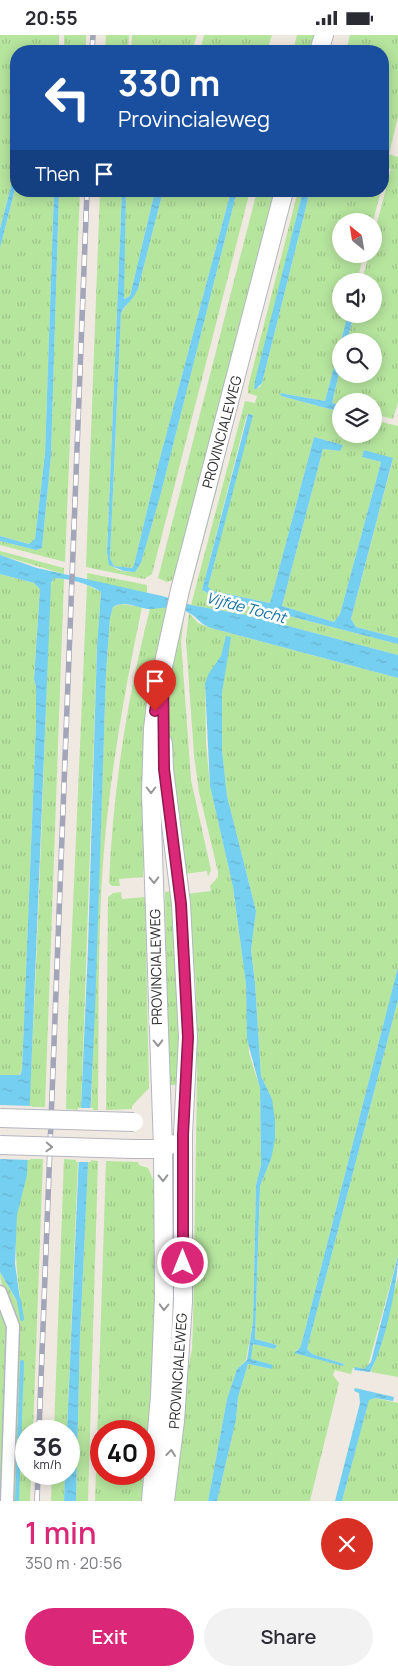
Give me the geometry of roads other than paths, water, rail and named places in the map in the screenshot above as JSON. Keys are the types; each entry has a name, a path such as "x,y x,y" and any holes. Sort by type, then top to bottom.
{"main road":[{"name":"PROVINCIALEWEG","path":"151,1501 163,1343 163,1149 160,1120 151,794 152,729 157,694 177,605 282,197"},
{"name":"PROVINCIALEWEG","path":"163,673 164,769 181,904 188,1037 183,1135 183,1303 175,1421 165,1501"},
{"path":"0,1119 134,1122 160,1120 183,1135 163,1149 0,1145"}],"street":[{"path":"0,1292 13,1326 8,1501"}],"water":[{"path":"10,190 10,197 13,197 0,248 0,229"},
{"path":"54,197 59,197 51,455 42,548 36,550 0,541 0,536 29,544 35,539 45,454"},
{"path":"122,197 126,197 124,299 130,296 154,197 161,197 138,289 121,313 110,558 114,566 132,568 229,197 235,197 161,493 141,563 135,572 124,571 109,565 107,553"},
{"path":"301,197 308,197 262,383 254,389"},
{"path":"346,323 352,323 349,333 343,333"},
{"path":"332,375 332,383 337,383 334,393 332,393 332,410 281,396 280,393 325,401"},
{"path":"248,414 253,415 208,587 213,591 270,603 314,437 343,445 340,451 323,449 282,606 334,622 340,614 381,462 362,457 364,450 393,458 351,619 356,627 398,638 398,644 215,597 202,590"},
{"path":"0,555 37,568 162,596 191,605 246,615 398,655 398,678 211,628 184,610 170,608 146,609 127,604 113,607 110,618 106,673 95,1012 78,1420 67,1420 88,948 97,646 101,592 85,584 66,579 54,578 51,583 27,1175 17,1215 15,1264 20,1299 17,1301 0,1272 0,1075 20,1075 22,1070 36,723 36,687 34,679 40,589 34,583 0,574"},
{"path":"226,636 231,637 222,693 222,750 227,796 256,911 251,950 261,1076 272,1099 275,1120 275,1140 271,1159 260,1186 255,1339 277,1345 275,1349 253,1344 251,1359 273,1365 272,1369 248,1364 238,1397 236,1420 217,1501 208,1501 227,1399 237,1369 247,1360 253,1322 256,1185 261,1165 260,1088 247,1039 246,984 233,887 210,786 205,683 209,673 221,656"},
{"path":"398,967 398,1000 307,1349 312,1354 344,1364 343,1366 294,1353 300,1348 303,1338"},
{"path":"398,1256 396,1283 389,1315 375,1361 370,1372 354,1370 355,1367 364,1369 371,1362"},
{"path":"355,1388 394,1397 393,1401 375,1398 369,1400 342,1501 335,1501 360,1403 359,1393 354,1391"},
{"path":"65,1485 76,1485 76,1501 64,1501"}],"waterway":[{"path":"19,1300 22,1319"},
{"path":"17,1501 22,1362"}],"railway":[{"path":"92,45 93,35"},
{"path":"39,1420 87,197"},
{"path":"37,1501 38,1485"}],"water label":[{"name":"Vijfde Tocht","path":"246,608"}]}
